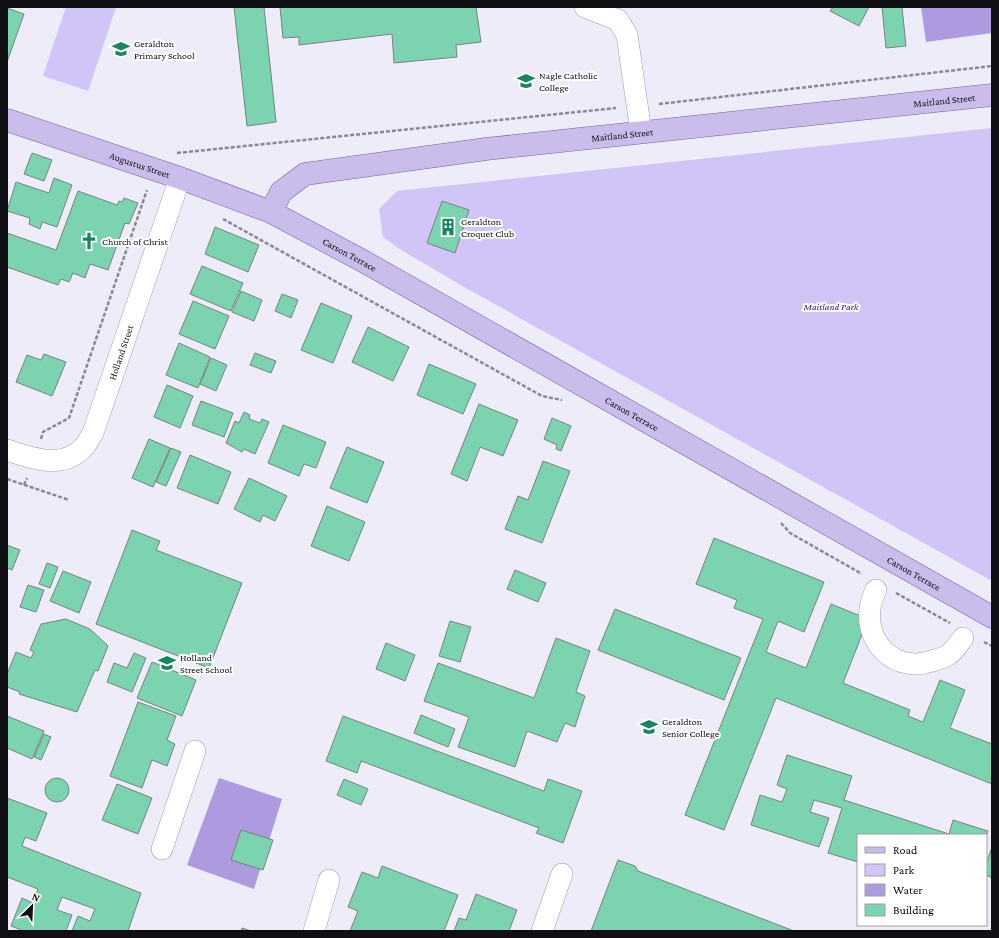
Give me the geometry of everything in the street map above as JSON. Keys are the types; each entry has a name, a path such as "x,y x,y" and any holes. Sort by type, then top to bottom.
{"main road":[{"name":"Maitland Street","path":"271,212 281,192 305,174 486,149 992,95"},
{"name":"Augustus Street","path":"7,120 180,178 271,212"},
{"name":"Carson Terrace","path":"271,212 384,273 992,617"}],"street":[{"path":"585,7 618,20 627,35 641,132"},
{"name":"Holland Street","path":"7,450 34,459 54,462 69,457 83,448 90,438 180,178"},
{"path":"878,586 871,598 868,616 872,635 885,653 902,662 922,665 948,655 965,634"},
{"path":"162,849 195,751"},
{"path":"542,931 562,874"},
{"path":"314,931 329,880"}],"path":[{"path":"171,154 638,106 992,66"},
{"path":"39,445 43,432 70,418 147,190"},
{"path":"220,217 542,396 563,400"},
{"path":"7,479 69,500"},
{"path":"779,521 790,533 878,586 965,634 992,646"}],"green space":[{"path":"66,7 116,7 88,91 43,76"},
{"name":"Maitland Park","path":"992,128 992,581 464,287 398,248 383,237 379,209 397,191"}],"water":[{"path":"921,7 992,7 992,33 926,42"},
{"path":"219,778 282,799 254,889 187,865"}],"building":[{"path":"234,7 264,7 276,122 247,126"},
{"path":"280,7 476,7 481,42 456,45 457,57 394,63 392,34 299,45 299,37 283,38"},
{"path":"833,7 869,7 859,26 830,11"},
{"path":"882,7 902,7 906,46 886,48"},
{"path":"7,8 24,14 7,62"},
{"path":"32,153 52,160 44,181 24,174"},
{"path":"54,178 72,185 57,227 42,222 40,229 29,224 30,218 7,211 16,182 49,193"},
{"name":"Church of Christ","path":"78,191 117,205 119,201 122,202 124,198 138,203 129,224 125,223 108,270 90,264 85,278 73,273 69,282 61,279 58,285 7,267 7,233 56,250"},
{"name":"Geraldton Croquet Club","path":"442,201 469,210 455,253 427,243"},
{"path":"215,227 259,245 248,272 205,254"},
{"path":"202,266 243,283 231,311 190,294"},
{"path":"241,291 262,300 254,321 232,312"},
{"path":"282,294 298,300 291,318 275,311"},
{"path":"193,301 229,316 215,349 179,334"},
{"path":"321,303 352,316 333,363 301,350"},
{"path":"368,327 409,347 393,381 352,362"},
{"path":"179,343 210,357 198,388 166,375"},
{"path":"255,353 276,361 271,373 250,365"},
{"path":"44,354 66,362 52,396 16,382 27,355 41,360"},
{"path":"211,358 227,365 216,391 200,384"},
{"path":"429,364 476,384 463,414 417,395"},
{"path":"167,385 193,396 180,428 154,417"},
{"path":"201,401 233,413 224,437 192,425"},
{"path":"479,404 518,420 503,456 480,447 467,481 451,474"},
{"path":"244,412 250,415 249,419 260,423 262,419 269,422 255,454 244,449 242,452 226,443 235,421 239,423"},
{"path":"552,418 571,426 561,451 556,449 557,445 544,439"},
{"path":"283,425 326,442 316,468 304,464 299,476 268,463"},
{"path":"149,439 170,448 153,487 132,478"},
{"path":"347,447 384,462 367,503 330,488"},
{"path":"171,448 181,452 166,486 156,482"},
{"path":"190,455 231,472 218,504 177,488"},
{"path":"543,461 570,471 542,543 505,529 518,496 528,500"},
{"path":"249,478 287,496 275,521 263,515 260,522 234,509"},
{"path":"327,506 365,522 349,561 311,546"},
{"path":"132,530 160,541 156,550 242,583 209,668 96,624"},
{"path":"714,538 824,582 804,632 778,621 766,652 806,668 831,604 868,619 843,683 910,710 908,716 923,722 940,680 965,690 950,728 992,744 992,784 776,698 724,830 685,815 763,619 734,608 737,600 696,584"},
{"path":"7,545 20,550 12,570 7,568"},
{"path":"47,563 58,567 50,588 39,584"},
{"path":"515,570 546,583 538,602 507,589"},
{"path":"63,571 91,582 79,613 50,601"},
{"path":"28,585 44,590 36,612 20,607"},
{"path":"615,609 741,658 724,700 598,650"},
{"path":"66,619 90,629 108,646 98,671 95,670 77,712 19,694 20,692 7,687 7,674 16,652 31,658 34,652 30,650 41,624"},
{"path":"450,621 471,627 460,662 439,656"},
{"path":"556,638 590,651 576,692 585,696 575,727 565,723 557,742 527,731 515,767 458,747 469,717 424,701 438,663 534,698"},
{"path":"386,643 415,655 405,681 376,669"},
{"path":"134,653 146,658 132,692 107,682 114,663 127,668"},
{"path":"152,662 196,680 182,716 137,698"},
{"path":"138,702 176,716 167,740 175,744 167,766 152,760 142,788 110,776"},
{"path":"421,715 455,729 448,747 414,733"},
{"path":"7,716 44,731 32,759 7,748"},
{"path":"343,716 544,791 548,779 582,791 563,843 536,833 539,828 361,761 357,773 326,761"},
{"path":"44,734 51,737 41,760 34,757"},
{"path":"787,755 852,776 844,800 949,834 857,834 857,862 828,853 842,808 814,800 810,812 829,818 819,847 751,825 760,795 782,802 787,789 777,785"},
{"path":"57,778 66,781 69,790 66,799 57,802 48,799 45,790 48,781"},
{"path":"344,779 368,789 361,805 337,795"},
{"path":"117,784 152,798 138,834 102,820"},
{"path":"7,798 47,813 36,841 25,837 22,846 141,893 128,931 72,931 78,916 90,921 95,909 62,897 57,910 72,915 66,931 24,931 11,926 22,898 33,903 38,889 7,877"},
{"path":"953,820 988,831 987,834 949,834"},
{"path":"241,830 273,840 263,870 231,860"},
{"path":"992,847 992,878 987,876 987,861"},
{"path":"618,860 635,866 638,871 794,931 591,931"},
{"path":"382,866 458,895 444,931 350,931 358,911 348,907 362,872 378,878"},
{"path":"476,894 517,910 509,931 454,931 459,918 466,920"},
{"path":"242,928 251,931 241,931"}],"place":[{"name":"Geraldton Primary School","path":"121,49"},
{"name":"Nagle Catholic College","path":"526,81"},
{"name":"Geraldton Croquet Club","path":"448,227"},
{"name":"Church of Christ","path":"89,241"},
{"name":"Holland Street School","path":"167,663"},
{"name":"Geraldton Senior College","path":"649,727"}]}
